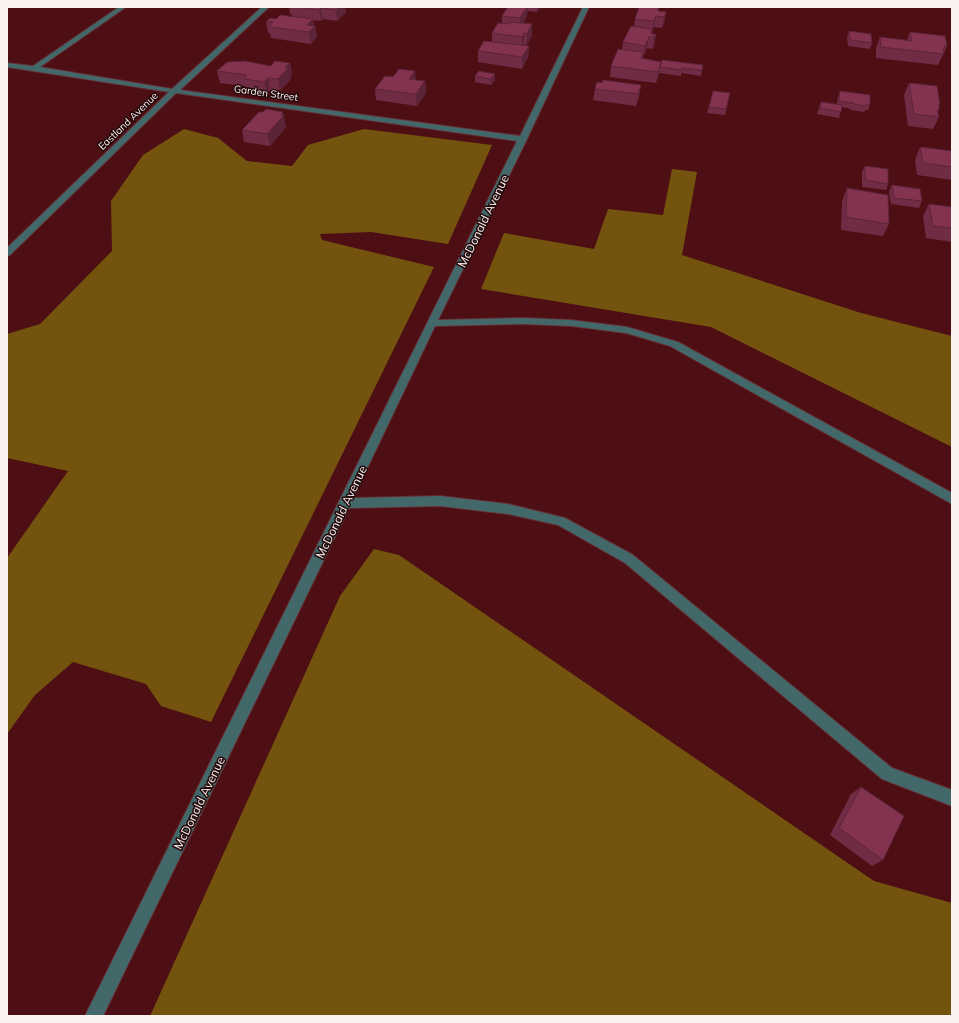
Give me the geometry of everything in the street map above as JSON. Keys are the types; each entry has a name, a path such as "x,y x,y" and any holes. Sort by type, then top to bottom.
{"street":[{"path":"34,68 123,7"},
{"name":"Eastland Avenue","path":"7,253 174,91 266,7"},
{"name":"McDonald Avenue","path":"94,1016 346,503 586,7"},
{"name":"Garden Street","path":"7,65 174,91 523,139"},
{"path":"432,323 524,321 571,323 627,330 674,344 952,499"},
{"path":"346,503 440,501 508,509 561,521 629,559 887,774 952,797"}],"shaded area":[{"path":"184,129 218,138 247,161 292,166 308,145 364,129 492,145 448,244 371,232 320,234 322,240 434,267 211,722 161,706 146,684 73,662 35,695 7,734 7,558 68,471 7,458 7,334 40,324 112,251 111,201 143,155"},
{"path":"672,169 697,172 682,255 861,313 952,336 952,447 711,327 481,289 504,233 594,249 608,209 663,215"},
{"path":"374,549 399,555 874,881 952,903 952,1016 150,1016 340,596"}],"building":[{"path":"293,7 339,7 336,10 321,8 319,10"},
{"path":"508,7 527,7 520,18 502,16"},
{"path":"639,7 659,7 658,11 666,12 664,17 656,16 654,21 635,19"},
{"path":"280,15 313,19 307,25 315,26 309,32 269,27 273,22 266,22 270,18 276,19"},
{"path":"511,22 532,24 527,34 524,33 522,37 492,33 498,23 510,24"},
{"path":"631,26 652,29 651,34 656,34 654,37 649,37 645,46 623,42"},
{"path":"849,31 871,34 872,43 850,40"},
{"path":"910,32 945,36 947,46 944,46 945,48 943,48 944,54 881,47 880,37 912,41"},
{"path":"484,41 529,46 522,57 478,51"},
{"path":"618,49 643,52 641,58 661,62 658,72 611,66"},
{"path":"662,60 703,65 702,70 682,68 682,70 660,67"},
{"path":"245,61 271,66 275,61 290,63 285,67 288,68 278,79 268,78 264,82 244,79 247,75 217,71 227,62"},
{"path":"399,69 415,71 409,79 425,81 416,94 375,89 385,76 393,77"},
{"path":"479,71 495,74 491,79 475,76"},
{"path":"603,80 641,85 638,94 595,89 597,82 602,83"},
{"path":"909,83 937,86 940,104 939,110 937,110 939,117 914,114"},
{"path":"713,91 730,93 726,109 709,107"},
{"path":"840,91 870,95 870,104 867,104 867,106 839,101"},
{"path":"821,102 842,105 841,112 820,108"},
{"path":"266,109 283,112 281,115 284,115 267,134 242,130 259,112 263,112"},
{"path":"920,147 952,151 952,167 923,163"},
{"path":"865,166 888,169 888,184 865,180"},
{"path":"892,185 920,189 922,201 894,198"},
{"path":"847,188 888,195 889,224 846,217"},
{"path":"929,204 952,207 952,228 933,226"},
{"path":"861,787 904,816 883,860 839,828"}]}
